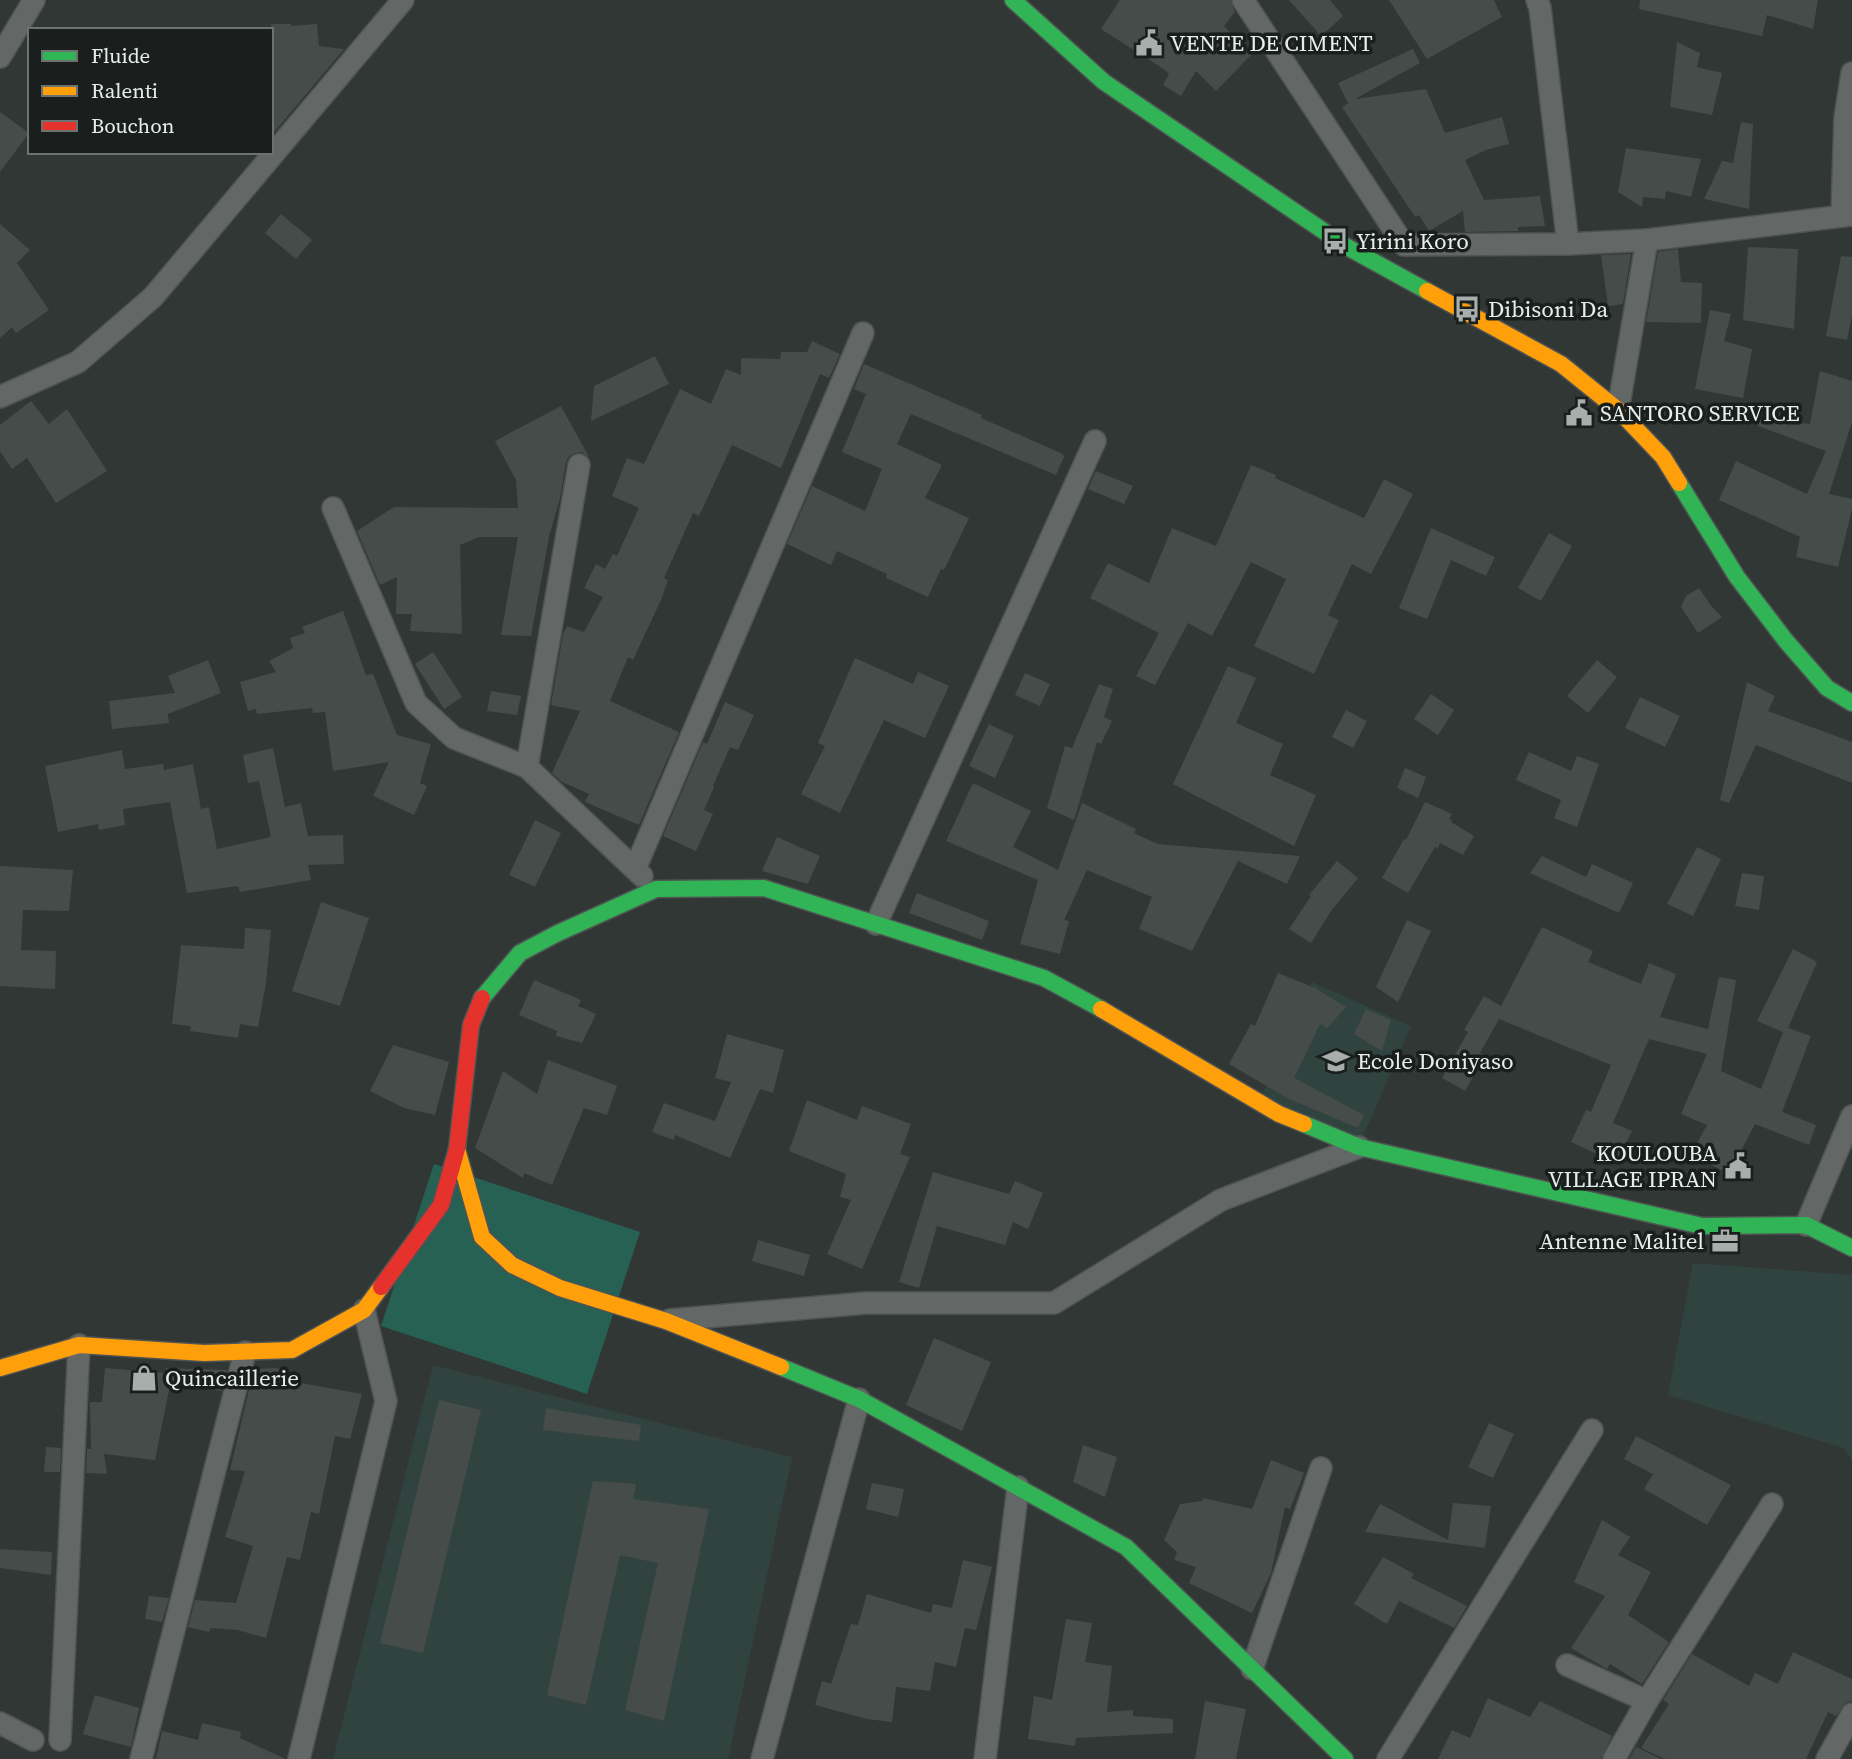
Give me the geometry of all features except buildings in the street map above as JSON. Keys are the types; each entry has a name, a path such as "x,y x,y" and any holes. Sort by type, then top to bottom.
{"street":[{"path":"0,57 34,0"},
{"path":"0,397 78,362 153,297 403,0"},
{"path":"1013,0 1104,82 1346,247 1561,364 1618,410 1663,457 1737,577 1786,641 1827,688 1852,703"},
{"path":"1242,0 1404,245 1568,244 1647,240 1847,215 1845,118 1852,73"},
{"path":"1537,0 1568,244"},
{"path":"1618,410 1647,240"},
{"path":"635,869 863,333"},
{"path":"876,924 1095,440"},
{"path":"527,767 579,465"},
{"path":"333,508 416,702 454,738 527,767 656,889"},
{"path":"0,1368 79,1345 204,1353 292,1350 364,1310 441,1205 457,1149 471,1025 483,995 520,953 656,889 764,888 1044,978 1111,1014 1279,1114 1359,1147 1702,1226 1806,1225 1852,1248"},
{"path":"1806,1225 1852,1116"},
{"path":"666,1321 866,1303 1054,1303 1221,1200 1359,1147"},
{"path":"457,1149 482,1237 512,1265 560,1289 666,1321 859,1399 1126,1547 1345,1759"},
{"path":"299,1759 386,1401 364,1310"},
{"path":"60,1740 79,1345"},
{"path":"141,1759 246,1352"},
{"path":"762,1759 859,1399"},
{"path":"1388,1759 1592,1430"},
{"path":"1252,1669 1321,1468"},
{"path":"985,1759 1018,1487"},
{"path":"1614,1759 1647,1701 1772,1504"},
{"path":"1567,1665 1647,1701"},
{"path":"1827,1759 1852,1714"},
{"path":"0,1723 33,1740"}],"shaded area":[{"name":"Ecole Doniyaso","path":"1312,982 1411,1026 1361,1141 1261,1097"},
{"path":"1693,1263 1852,1275 1852,1460 1844,1448 1668,1395"},
{"path":"433,1365 792,1457 728,1759 333,1759"}],"green space":[{"path":"434,1164 640,1232 587,1394 381,1326"}],"traffic: fast":[{"path":"1013,0 1104,82 1347,247 1427,291"},
{"path":"1679,483 1737,577 1786,641 1827,688 1852,703"},
{"path":"482,998 520,953 656,889 764,888 1044,978 1101,1009"},
{"path":"1304,1124 1359,1147 1702,1226 1806,1225 1852,1248"},
{"path":"781,1367 859,1399 1126,1547 1345,1759"}],"traffic: slow":[{"path":"1427,291 1561,364 1618,410 1663,457 1679,483"},
{"path":"1101,1009 1279,1114 1304,1124"},
{"path":"457,1149 482,1237 512,1265 560,1288 666,1321 781,1367"},
{"path":"0,1368 79,1345 204,1353 292,1350 364,1310 381,1287"}],"traffic: jam":[{"path":"381,1287 441,1205 457,1149 471,1025 482,998"}],"place":[{"name":"VENTE DE CIMENT","path":"1149,43"},
{"name":"Yirini Koro","path":"1335,241"},
{"name":"Dibisoni Da","path":"1467,309"},
{"name":"SANTORO SERVICE","path":"1579,413"},
{"name":"Ecole Doniyaso","path":"1336,1061"},
{"name":"KOULOUBA VILLAGE IPRAN","path":"1738,1166"},
{"name":"Antenne Malitel","path":"1725,1241"},
{"name":"Quincaillerie","path":"144,1378"}]}
